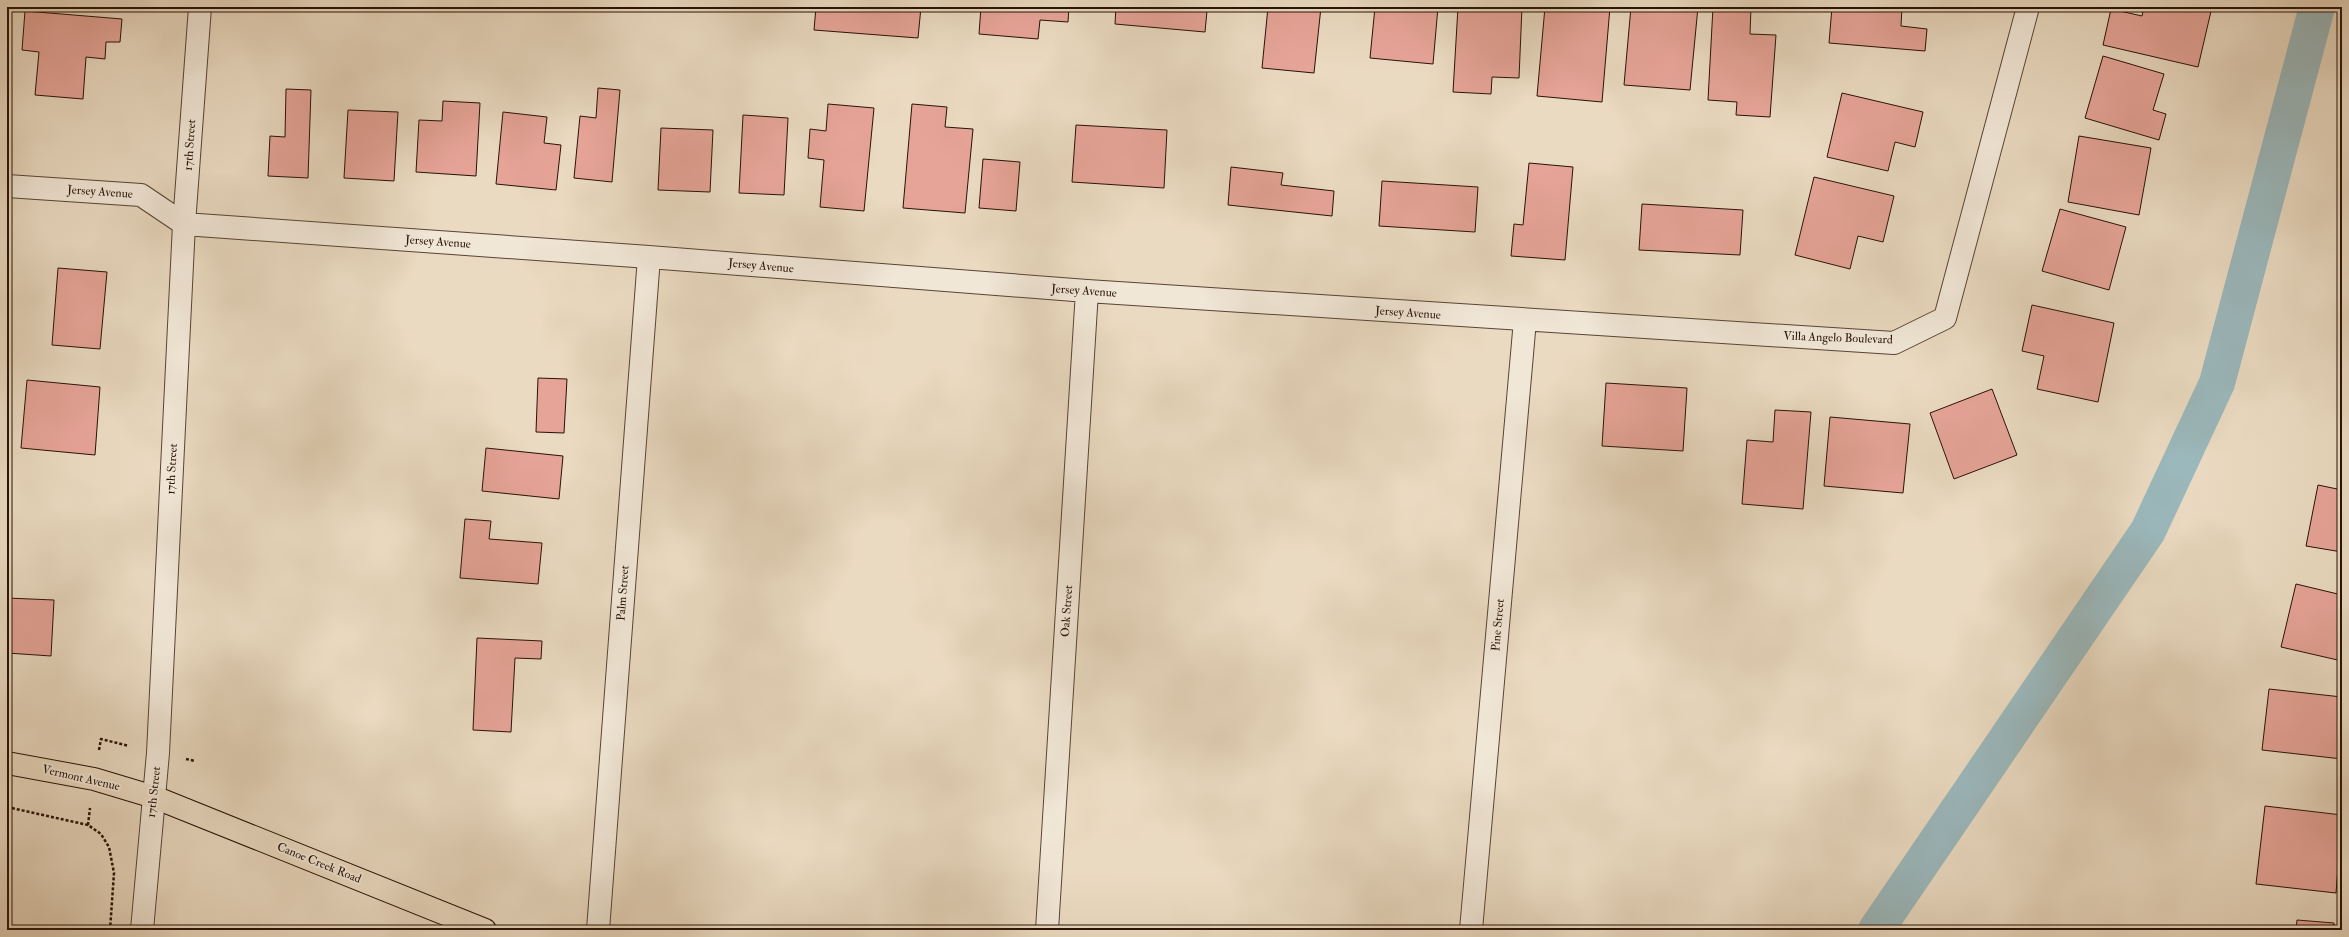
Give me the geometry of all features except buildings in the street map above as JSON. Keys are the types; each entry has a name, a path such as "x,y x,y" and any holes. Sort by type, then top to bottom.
{"main road":[{"name":"Vermont Avenue","path":"7,763 94,779 154,797"},
{"name":"Canoe Creek Road","path":"154,797 485,930"}],"street":[{"name":"17th Street","path":"142,930 158,754 184,224 200,7"},
{"name":"Villa Angelo Boulevard","path":"1525,320 1894,343 1945,318 2028,7"},
{"name":"Jersey Avenue","path":"7,186 141,195 184,224 649,257 1087,291 1525,320"},
{"name":"Palm Street","path":"598,930 649,257"},
{"name":"Oak Street","path":"1047,930 1087,291"},
{"name":"Pine Street","path":"1471,930 1525,320"}],"path":[{"path":"7,807 88,825 101,834 109,847 114,873 110,930"}],"waterway":[{"path":"1876,930 2148,531 2217,383 2317,7"}]}
